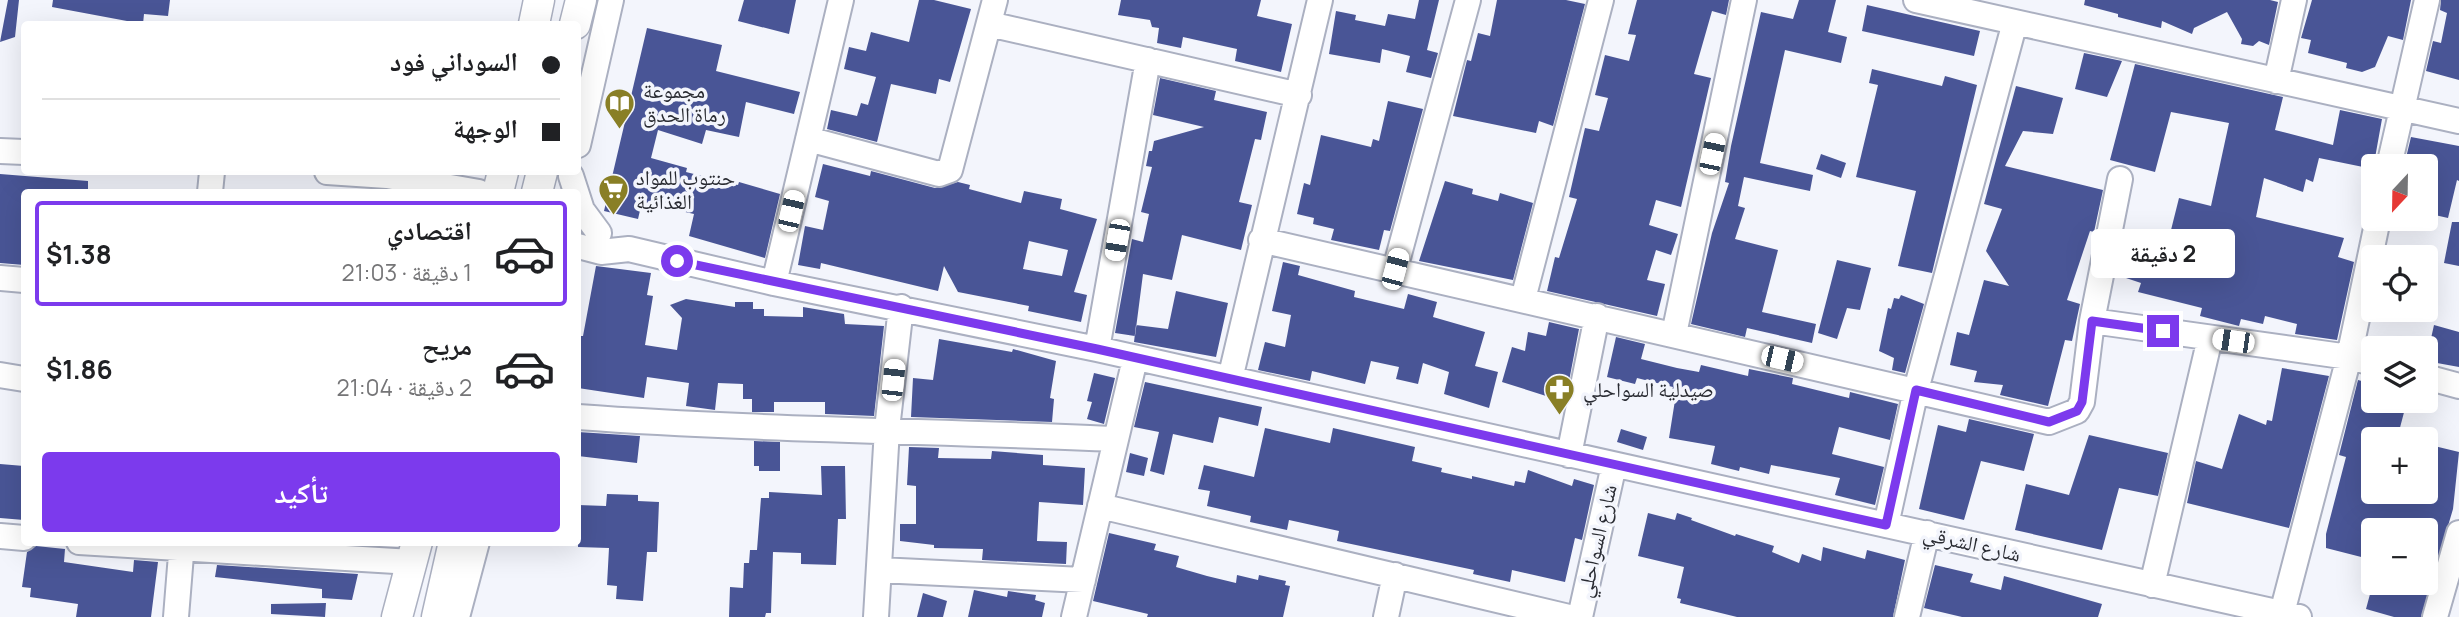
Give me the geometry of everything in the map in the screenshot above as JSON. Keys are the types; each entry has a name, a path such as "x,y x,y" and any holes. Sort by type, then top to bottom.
{"main road":[{"path":"535,21 539,0"},
{"path":"576,21 581,0"},
{"path":"543,189 563,178"},
{"path":"437,617 453,546"},
{"path":"397,617 415,552"}],"street":[{"path":"581,132 611,0"},
{"path":"774,283 841,0"},
{"path":"808,139 945,173 950,170 995,0"},
{"path":"1230,379 1320,0"},
{"path":"1395,269 1468,0"},
{"path":"1523,299 1601,0"},
{"path":"1674,334 1744,0"},
{"path":"1916,0 2459,121"},
{"path":"2276,81 2294,0"},
{"path":"2392,154 2427,0"},
{"path":"1886,525 1916,390 2015,22"},
{"path":"989,24 1299,95"},
{"path":"1097,349 1148,60"},
{"path":"0,151 21,152"},
{"path":"372,175 462,189"},
{"path":"387,176 395,175"},
{"path":"387,176 436,189"},
{"path":"1261,240 2049,422 2077,411 2082,402 2092,321 2120,180"},
{"path":"581,208 589,247"},
{"name":"شارع الشرقي","path":"581,228 589,247 629,249 774,283 1097,349 1927,533 2276,614"},
{"path":"2276,614 2349,357 2375,231"},
{"path":"0,278 21,280"},
{"path":"876,617 887,429 901,307"},
{"path":"1569,455 1597,316"},
{"path":"2092,321 2361,360"},
{"path":"2152,585 2210,338"},
{"path":"1074,617 1135,359"},
{"path":"0,375 21,378"},
{"path":"2438,380 2459,386"},
{"path":"581,417 711,427 887,429 1116,439"},
{"name":"شارع السواحلي","path":"1580,617 1614,465"},
{"path":"1100,506 1569,617"},
{"path":"1907,617 1927,533"},
{"path":"2435,617 2459,533"},
{"path":"0,536 21,538"},
{"path":"161,546 415,552"},
{"path":"457,617 476,546"},
{"path":"176,617 182,547"},
{"path":"879,570 1083,580"},
{"path":"1386,617 1395,575"}],"building":[{"path":"8,0 19,0 15,37 0,42"},
{"path":"53,0 170,0 168,16 144,14 143,21 127,21 52,7"},
{"path":"744,0 796,0 789,34 738,21"},
{"path":"919,0 934,0 971,9 950,82 939,79 936,94 891,84 877,142 827,129 831,110 857,116 861,103 868,105 876,77 844,69 849,47 866,51 871,32 909,42"},
{"path":"1121,0 1261,0 1257,16 1292,24 1281,72 1235,61 1237,49 1183,37 1181,48 1157,43 1159,28 1152,27 1150,20 1118,15"},
{"path":"1419,0 1439,0 1427,50 1438,53 1431,78 1406,72 1410,56 1382,49 1380,63 1329,54 1336,11 1356,15 1355,20 1385,26 1388,14 1415,19"},
{"path":"1497,0 1566,0 1585,4 1553,126 1539,121 1536,133 1453,116 1467,60 1471,61 1478,33 1490,36"},
{"path":"1637,0 1729,0 1726,15 1712,11 1694,74 1711,78 1681,207 1656,200 1649,225 1678,234 1671,255 1656,250 1647,280 1665,284 1657,316 1547,291 1555,257 1559,258 1577,199 1569,197 1585,128 1599,131 1608,98 1595,95 1605,55 1629,61 1636,35 1628,34"},
{"path":"1799,0 1836,0 1828,32 1847,37 1841,63 1785,50 1760,163 1813,175 1810,191 1744,177 1738,206 1745,208 1735,239 1778,250 1762,312 1816,324 1812,343 1747,328 1745,337 1691,324 1712,233 1729,183 1725,182 1731,146 1761,12 1793,19"},
{"path":"2085,0 2278,2 2269,45 2259,41 2253,46 2241,44 2242,39 2227,12 2194,28 2192,34 2162,21 2161,28 2118,17 2118,14 2084,5"},
{"path":"2312,0 2411,0 2403,40 2388,36 2375,67 2362,72 2346,68 2347,63 2308,53 2311,40 2301,38"},
{"path":"2441,0 2459,0 2459,80 2426,71 2433,41 2441,43 2447,13 2440,10"},
{"path":"1867,5 1980,31 1974,56 1862,31"},
{"path":"647,28 722,45 716,71 800,92 794,114 746,102 739,137 706,130 702,144 658,130 651,158 687,168 686,172 738,185 739,182 780,194 765,258 689,236 694,214 642,202 638,219 604,211"},
{"path":"2084,53 2122,61 2107,97 2075,89"},
{"path":"2135,64 2283,97 2275,130 2333,145 2340,110 2382,119 2376,154 2361,154 2361,167 2319,158 2313,182 2306,179 2303,192 2264,178 2256,217 2344,238 2338,257 2354,262 2337,340 2295,334 2297,324 2265,316 2263,324 2241,319 2239,326 2200,316 2202,308 2138,292 2141,283 2120,276 2121,271 2117,269 2121,252 2163,262 2179,198 2211,206 2229,123 2171,112 2155,172 2110,160"},
{"path":"1872,69 1942,86 1945,76 1977,85 1932,273 1898,266 1916,191 1856,177 1878,85 1869,83"},
{"path":"1160,78 1216,91 1214,100 1267,112 1261,140 1255,139 1239,202 1252,205 1241,250 1182,235 1172,280 1143,274 1135,336 1115,333 1132,239 1143,242 1149,214 1141,212 1152,167 1146,166 1149,151 1152,151 1154,141 1204,127 1153,115"},
{"path":"2016,86 2063,98 2053,134 2023,131 2005,166 2103,190 2094,232 2090,231 2067,300 2080,304 2072,341 2065,340 2048,406 2000,395 2003,385 1974,382 1977,371 1950,365 1957,332 1969,335 1984,280 2009,286 1986,251 2002,209 1984,204"},
{"path":"1388,101 1423,109 1390,231 1384,230 1379,250 1331,240 1334,229 1313,224 1314,218 1297,214 1304,183 1310,185 1321,135 1371,147 1373,139 1379,141"},
{"path":"2411,137 2459,146 2459,181 2457,180 2448,218 2438,216 2438,154 2407,154"},
{"path":"1821,154 1846,163 1841,178 1816,169"},
{"path":"823,164 870,176 871,171 935,188 958,182 970,185 969,189 1021,203 1024,191 1062,199 1060,209 1097,219 1074,292 1087,295 1081,322 1028,311 1029,306 958,292 944,266 938,291 821,263 820,269 798,265 805,226 823,230 829,201 815,197","holes":["1029,241 1068,250 1062,276 1023,269"]},
{"path":"0,174 88,181 88,189 21,189 21,265 0,263"},
{"path":"1445,181 1473,189 1472,194 1498,201 1500,193 1533,203 1513,280 1419,261"},
{"path":"2452,222 2459,222 2459,266 2444,263"},
{"path":"1837,260 1871,268 1860,310 1847,308 1837,339 1818,333"},
{"path":"1283,262 1300,266 1298,275 1355,291 1354,297 1404,309 1408,294 1437,302 1433,317 1485,332 1475,366 1498,372 1489,408 1444,394 1449,372 1423,363 1418,384 1396,379 1399,367 1371,361 1365,384 1312,371 1310,381 1258,370 1265,342 1285,347 1291,315 1272,311"},
{"path":"596,266 651,273 647,295 653,296 645,345 677,350 682,318 670,305 686,299 735,307 735,302 753,302 753,309 764,309 764,316 803,317 803,307 844,314 845,324 884,326 874,416 825,414 825,402 774,402 774,412 752,412 752,399 743,399 743,384 718,383 715,410 686,406 689,383 647,377 644,398 581,388 583,336"},
{"path":"1176,291 1228,303 1216,357 1134,342 1136,325 1168,329"},
{"path":"1901,295 1924,304 1905,373 1892,370 1894,358 1879,351 1888,308 1891,309 1894,298 1899,299"},
{"path":"1549,322 1579,329 1565,402 1502,382 1512,347 1525,351 1528,332 1546,336"},
{"path":"2434,325 2459,332 2459,367 2438,363 2438,336 2432,336"},
{"path":"1616,337 1645,344 1641,359 1677,368 1699,372 1701,365 1748,376 1749,369 1793,378 1792,384 1849,398 1850,392 1898,404 1890,440 1839,427 1832,454 1884,467 1875,505 1835,495 1840,478 1771,465 1769,474 1740,467 1739,471 1711,464 1715,446 1669,438 1676,394 1671,393 1673,387 1637,378 1635,384 1607,377"},
{"path":"939,339 1012,352 1013,349 1056,361 1050,398 1054,399 1052,422 911,417 913,378 933,380"},
{"path":"2282,368 2329,376 2289,528 2187,503 2196,461 2222,469 2239,414 2266,425 2267,420 2272,421"},
{"path":"1094,373 1115,378 1104,424 1087,419 1092,402 1087,401"},
{"path":"2358,380 2361,381 2361,413 2404,413 2400,427 2361,427 2361,504 2438,504 2438,447 2459,452 2453,509 2438,560 2438,518 2361,518 2361,557 2326,548 2326,534 2346,457 2339,455"},
{"path":"1145,382 1262,407 1258,426 1219,417 1213,443 1173,434 1164,475 1150,471 1159,432 1134,427"},
{"path":"1969,419 2034,434 2024,471 1981,461 1964,520 1919,509 1938,425 1966,432"},
{"path":"1265,428 1330,443 1333,428 1415,447 1412,461 1442,468 1441,472 1472,479 1472,476 1514,486 1515,481 1525,483 1528,470 1572,486 1574,479 1594,485 1582,540 1575,538 1565,582 1512,570 1510,582 1473,574 1474,570 1337,541 1339,531 1289,520 1287,530 1250,522 1251,516 1207,506 1210,491 1198,489 1204,465 1254,477"},
{"path":"1621,429 1647,437 1643,450 1617,442"},
{"path":"581,432 640,436 637,463 581,456"},
{"path":"2089,435 2168,453 2158,496 2119,488 2102,550 2015,530 2026,484 2069,495"},
{"path":"754,441 780,442 780,471 759,471 759,466 754,466"},
{"path":"909,447 939,448 938,458 991,459 992,451 1043,455 1043,465 1085,468 1083,505 1039,502 1037,541 1067,542 1066,564 982,560 983,549 934,548 934,545 900,541 900,524 916,524 916,486 907,485"},
{"path":"1130,453 1148,458 1144,476 1126,472"},
{"path":"0,464 21,466 21,520 0,518"},
{"path":"821,466 845,466 846,519 838,519 836,565 801,564 801,553 773,552 771,613 766,613 765,617 729,617 730,587 743,588 744,563 749,563 750,550 757,550 761,498 769,498 769,492 822,495"},
{"path":"607,494 638,495 638,501 659,502 657,552 647,552 643,601 616,599 617,586 607,585 609,548 578,547 581,546 581,505 606,506"},
{"path":"1648,513 1675,520 1677,513 1735,536 1736,534 1774,546 1772,552 1799,563 1802,554 1821,561 1823,547 1865,559 1867,550 1905,560 1893,617 1737,617 1680,603 1681,599 1677,598 1684,567 1638,556"},
{"path":"1109,533 1156,544 1154,550 1179,556 1176,567 1207,576 1236,583 1237,575 1258,580 1259,575 1286,581 1285,585 1290,586 1283,617 1147,617 1148,614 1093,601"},
{"path":"36,546 65,549 64,562 133,572 134,560 158,562 151,617 76,617 78,604 30,597 31,588 22,587 27,552"},
{"path":"217,565 358,574 352,600 322,598 322,589 215,577"},
{"path":"1935,565 1973,574 1970,582 2001,590 2004,576 2102,604 2098,617 1962,617 1924,608"},
{"path":"974,590 1007,597 1008,591 1036,595 1035,600 1045,603 1042,617 968,617"},
{"path":"923,593 947,601 943,617 917,617"},
{"path":"2370,595 2428,595 2421,617 2394,617 2366,609"},
{"path":"326,603 325,617 271,614 271,604"}],"place":[{"name":"مجموعة رماة الحدق","path":"620,130"},
{"name":"حنتوب للمواد الغذائية","path":"613,217"},
{"name":"صيدلية السواحلي","path":"1560,417"}],"route":[{"path":"677,261 1097,349 1886,525 1916,390 2049,422 2077,411 2082,402 2092,321 2163,331"}]}
